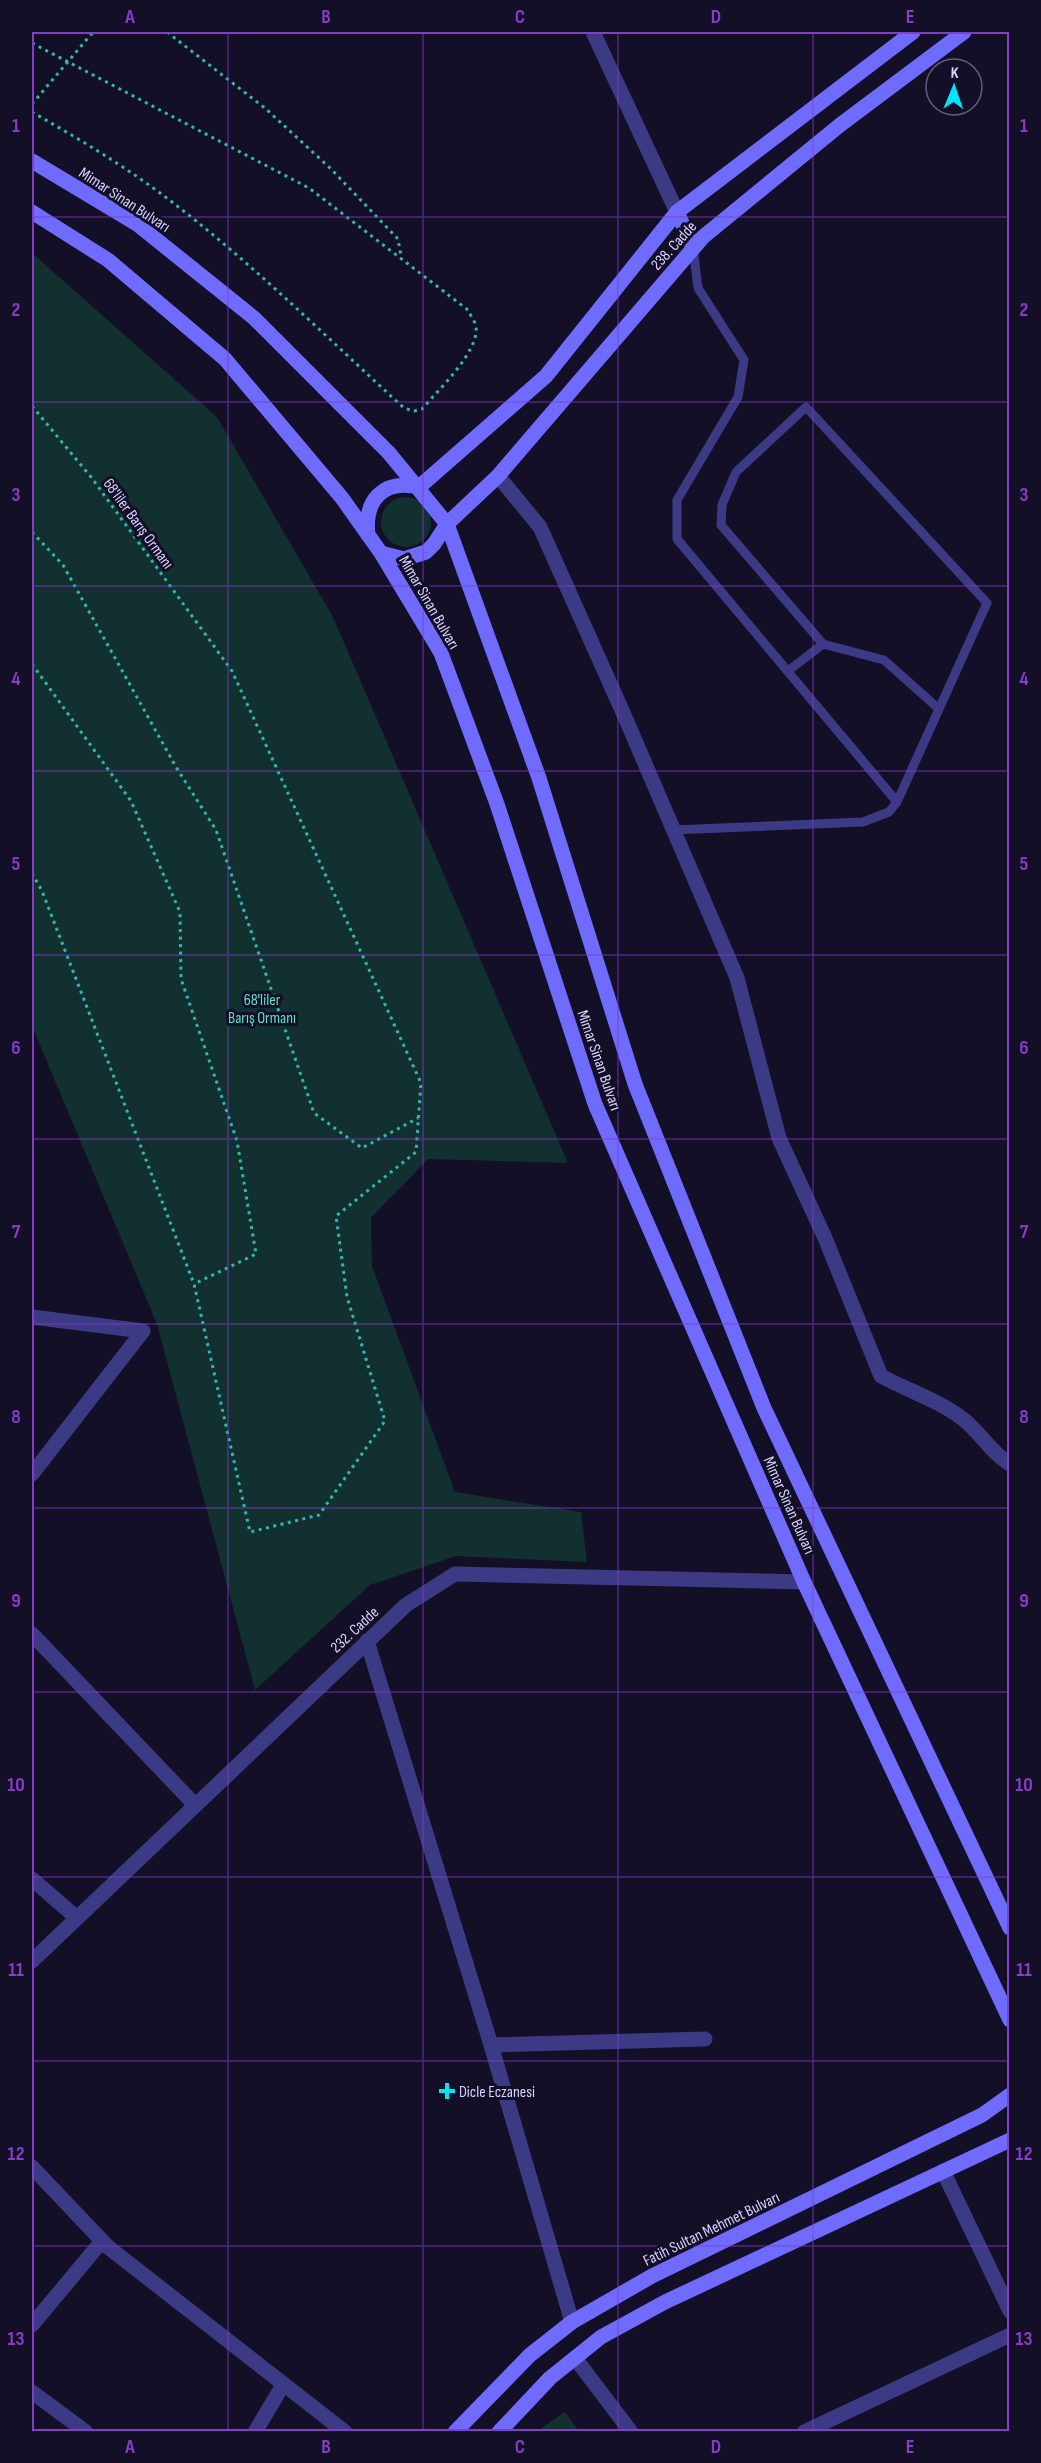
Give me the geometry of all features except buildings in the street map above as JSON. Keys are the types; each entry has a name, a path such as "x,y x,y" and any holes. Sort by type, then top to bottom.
{"main road":[{"name":"238. Cadde","path":"419,487 546,376 677,212 913,32"},
{"name":"238. Cadde","path":"447,524 498,476 703,237 840,124 964,32"},
{"name":"Mimar Sinan Bulvarı","path":"32,160 137,224 254,318 389,453 447,524 538,778 635,1084 764,1408 1010,1929"},
{"name":"Mimar Sinan Bulvarı","path":"32,212 108,260 225,359 342,498 381,552 441,653 497,804 595,1104 804,1582 1010,2020"},
{"path":"677,212 693,247"},
{"path":"368,535 368,510 374,499 394,485 407,484 419,487"},
{"path":"381,552 404,559 415,557 434,544 447,524"},
{"name":"Fatih Sultan Mehmet Bulvarı","path":"455,2432 530,2355 573,2322 652,2276 982,2115 1010,2095"},
{"path":"499,2432 550,2378 601,2337 665,2302 1010,2140"}],"street":[{"path":"593,32 677,212"},
{"path":"498,476 540,527 736,978 780,1138 825,1238 881,1376 936,1401 965,1420 988,1446 1010,1464"},
{"path":"32,1317 143,1331 39,1452 32,1474"},
{"name":"232. Cadde","path":"32,1961 406,1605 455,1574 804,1582"},
{"path":"32,1634 195,1804"},
{"path":"367,1641 573,2322"},
{"path":"32,1879 77,1917"},
{"path":"491,2045 705,2039"},
{"path":"32,2167 102,2241 345,2432"},
{"path":"943,2171 1010,2311"},
{"path":"32,2325 102,2241"},
{"path":"804,2432 1010,2335"},
{"path":"576,2358 631,2432"},
{"path":"255,2432 284,2385"},
{"path":"32,2392 86,2432"}],"lane":[{"path":"693,247 698,288 744,360 738,397 677,500 676,539 897,802"},
{"path":"672,830 863,822 889,812 897,802 987,603 806,407 736,472 722,505 721,525 823,644 884,660 939,709"},
{"path":"788,671 823,644"}],"path":[{"path":"32,104 93,32"},
{"path":"167,32 266,109 330,168 398,239 401,257"},
{"path":"32,43 309,188 468,310 476,325 475,341 465,357 422,408 414,411 404,408 219,239 155,189 87,144 32,112"},
{"name":"68'liler Barış Ormanı","path":"32,406 91,477 232,671 421,1083 416,1152 336,1216 346,1297 385,1421 319,1515 250,1532 194,1284 42,891 32,873"},
{"path":"32,532 63,565 176,767 216,830 314,1113 362,1148 418,1118"},
{"path":"32,664 131,801 180,912 181,979 237,1141 256,1254 194,1284"}],"green space":[{"name":"68'liler Barış Ormanı","path":"32,253 217,417 333,617 568,1163 428,1159 371,1218 372,1266 455,1492 581,1512 587,1562 456,1556 370,1585 255,1690 157,1324 32,1026"},
{"path":"411,497 424,504 430,512 430,532 424,540 416,546 401,547 388,540 382,532 381,517 388,504 396,498"},
{"path":"565,2412 579,2431 537,2431"}],"place":[{"name":"Dicle Eczanesi","path":"447,2091"}]}
